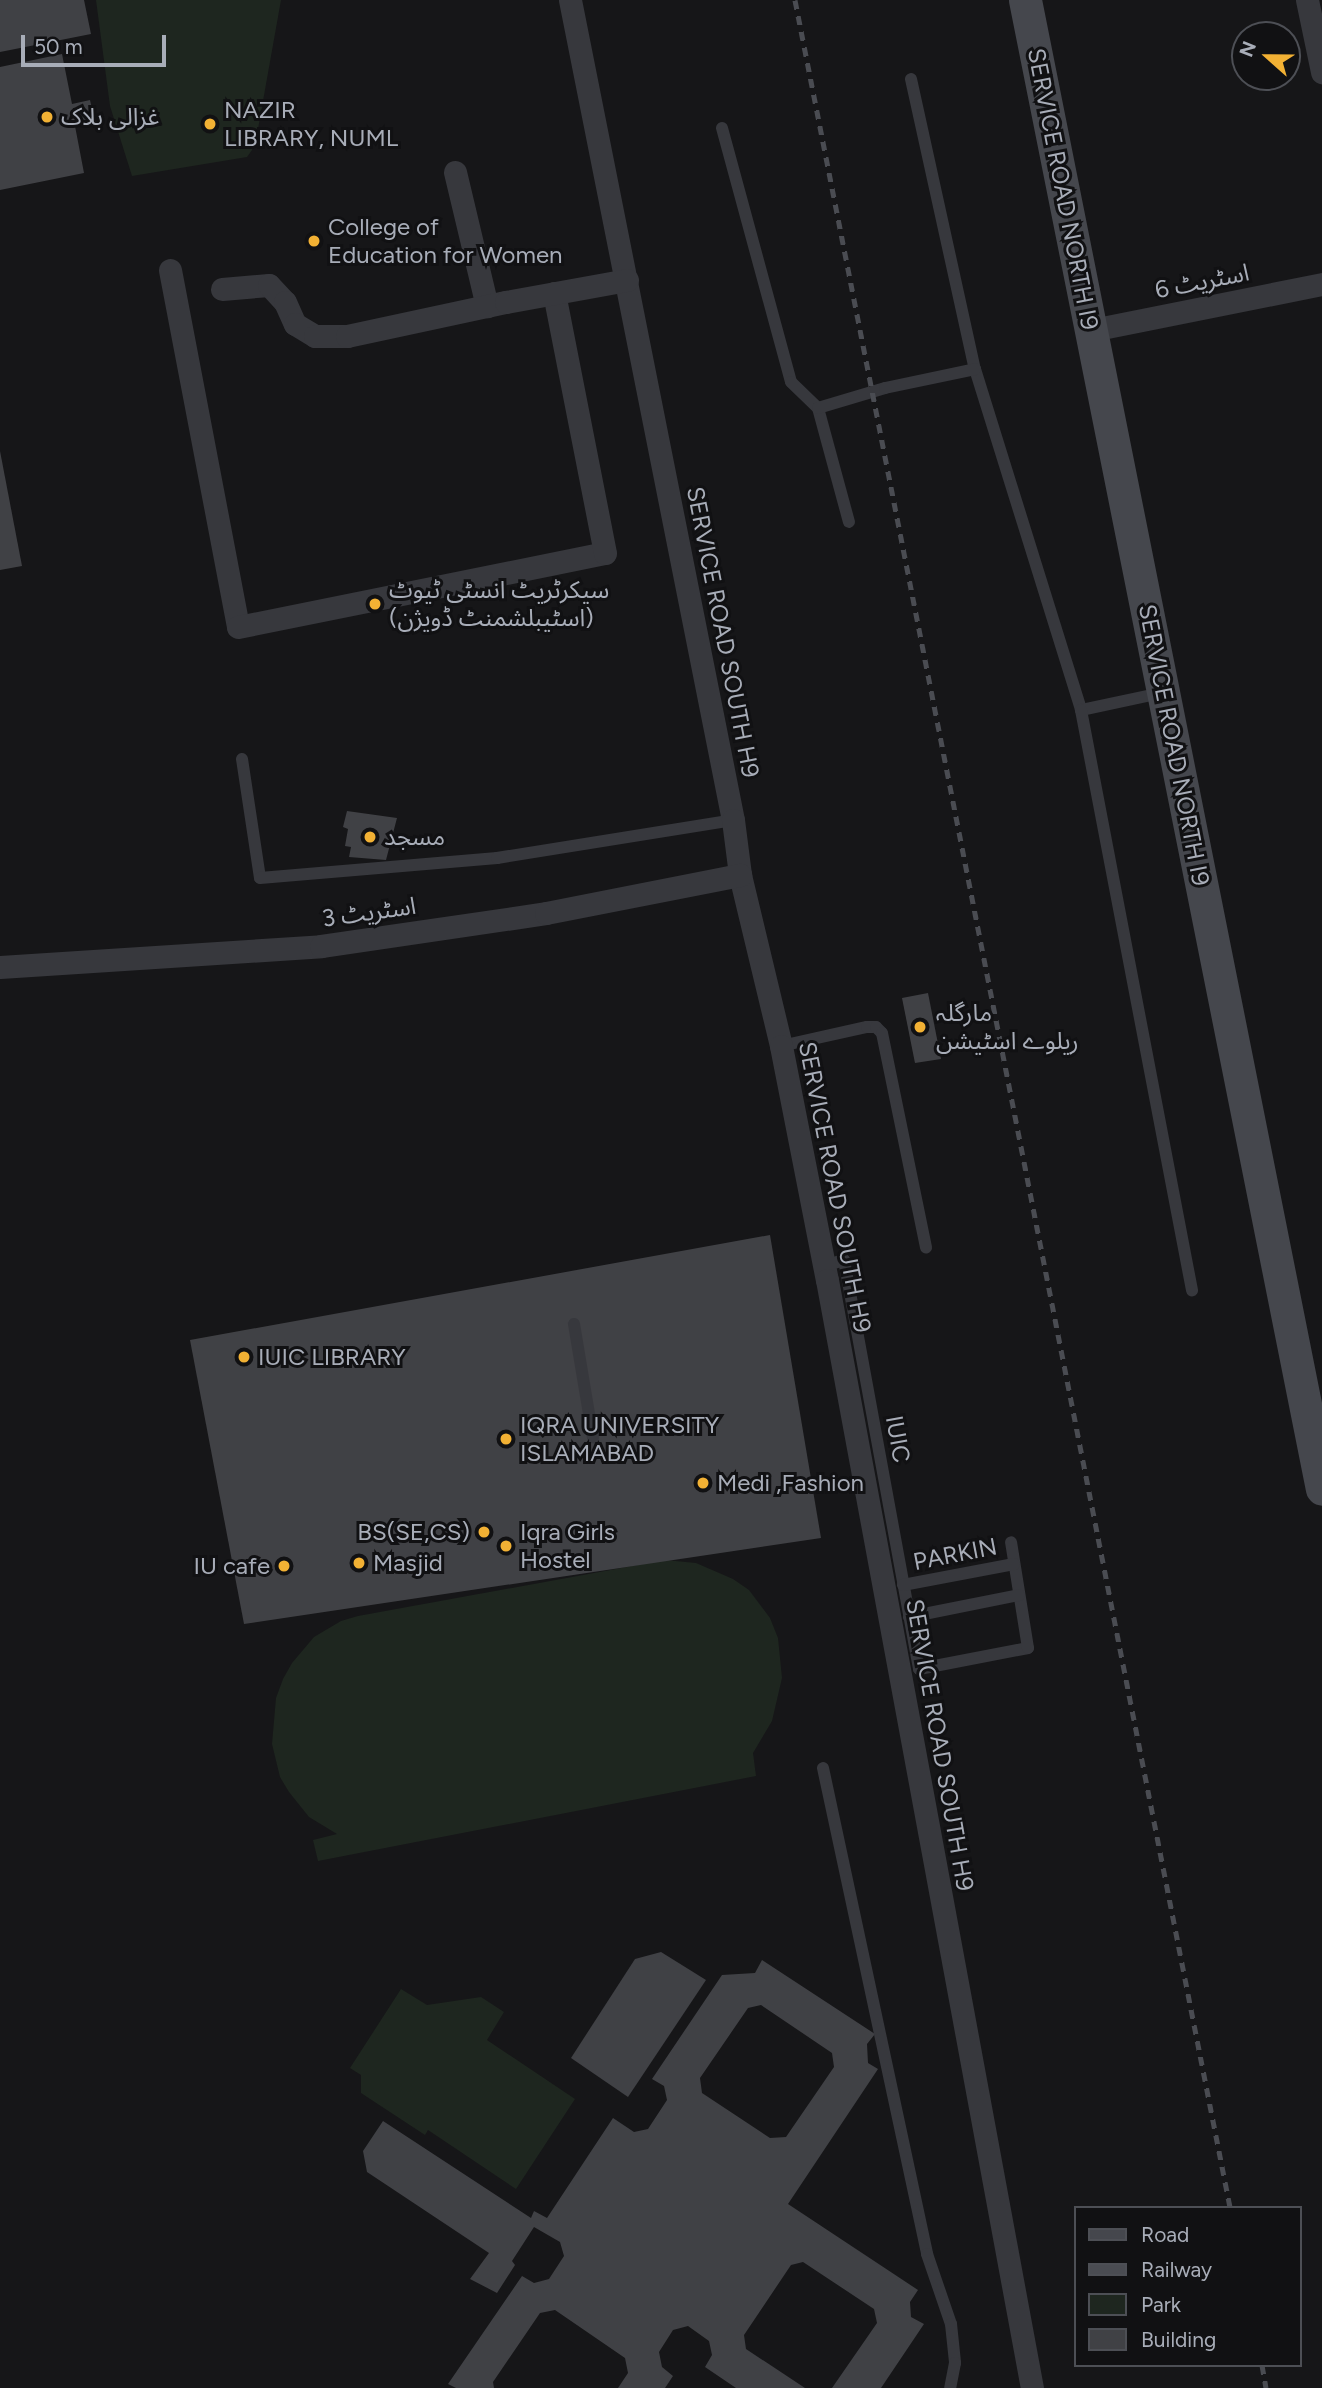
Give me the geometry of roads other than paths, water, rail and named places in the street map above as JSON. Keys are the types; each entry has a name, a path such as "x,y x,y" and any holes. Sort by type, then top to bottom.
{"main road":[{"name":"SERVICE ROAD NORTH I9","path":"1025,0 1321,1478"}],"street":[{"name":"SERVICE ROAD SOUTH H9","path":"570,0 733,820 740,875 834,1263 1032,2388"},
{"path":"1307,0 1322,72"},
{"path":"455,172 487,306"},
{"path":"170,270 239,627 605,553 554,293"},
{"path":"222,289 269,285 285,302 295,324 315,337 347,336 627,280"},
{"name":"اسٹریٹ 6","path":"1091,330 1322,284"},
{"name":"اسٹریٹ 3","path":"0,967 321,946 545,913 740,875"}],"lane":[{"path":"911,79 975,369 1082,710 1192,1290"},
{"path":"722,128 791,382 818,408 849,522"},
{"path":"818,408 885,388 975,369"},
{"path":"1082,710 1164,693"},
{"path":"243,759 260,878 497,858 733,820"},
{"path":"781,1046 867,1027 876,1027 882,1033 926,1248"},
{"name":"IUIC","path":"834,1263 919,1669 1028,1648 1019,1595"},
{"path":"574,1324 593,1437"},
{"path":"910,1621 1019,1595 1011,1542"},
{"name":"PARKIN","path":"903,1585 1014,1564"},
{"path":"823,1768 927,2254 951,2325 955,2362 950,2388"}],"railway":[{"path":"795,0 1230,2206"},
{"path":"1262,2367 1266,2388"}],"place":[{"name":"غزالی بلاک","path":"47,117"},
{"name":"NAZIR LIBRARY, NUML","path":"210,124"},
{"name":"College of Education for Women","path":"314,241"},
{"name":"سیکرٹریٹ انسٹی ٹیوٹ (اسٹیبلشمنٹ ڈویژن)","path":"375,604"},
{"name":"مسجد","path":"370,837"},
{"name":"مارگلہ ریلوے اسٹیشن","path":"920,1027"},
{"name":"IUIC LIBRARY","path":"244,1357"},
{"name":"IQRA UNIVERSITY ISLAMABAD","path":"506,1439"},
{"name":"Medi ,Fashion","path":"703,1483"},
{"name":"BS(SE,CS)","path":"484,1532"},
{"name":"Iqra Girls Hostel","path":"506,1546"},
{"name":"Masjid","path":"359,1563"},
{"name":"IU cafe","path":"284,1566"}]}
